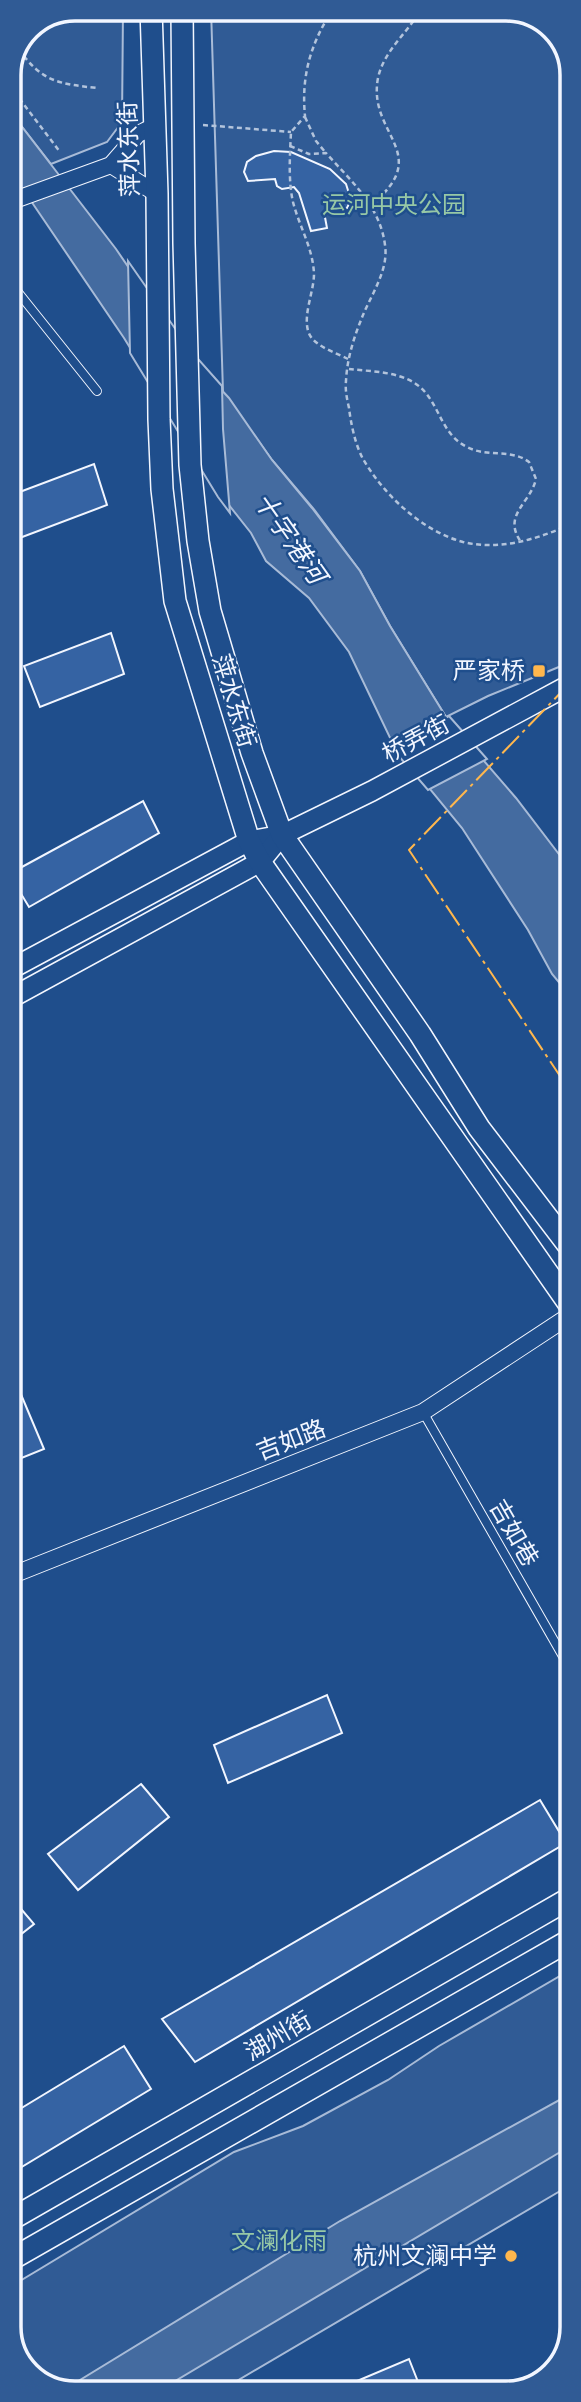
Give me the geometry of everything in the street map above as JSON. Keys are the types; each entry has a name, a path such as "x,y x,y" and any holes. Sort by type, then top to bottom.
{"main road":[{"name":"萍水东街","path":"151,21 157,194 159,431 168,546 175,601 249,841 260,862 560,1291"},
{"name":"萍水东街","path":"181,21 190,465 198,541 210,611 252,753 282,835 420,1034 478,1128 560,1234"},
{"name":"湖州街","path":"21,2214 560,1904"},
{"path":"21,2254 560,1946"}],"street":[{"path":"21,197 111,164 138,134 155,126"},
{"path":"111,164 157,194"},
{"name":"桥弄街","path":"21,964 249,841 282,835 372,791 560,690"},
{"name":"桥弄街","path":"21,992 260,862 282,835"},
{"name":"吉如路","path":"21,1572 423,1412 560,1322"}],"lane":[{"path":"21,296 97,391"},
{"name":"吉如巷","path":"423,1412 560,1651"}],"path":[{"path":"326,21 318,33 305,73 305,116 316,141 371,205 380,221 386,248 383,269 361,319 348,359 345,384 351,423 362,457 383,487 411,514 439,532 464,542 490,545 521,542 560,529"},
{"path":"371,205 382,196 399,174 399,159 394,142 379,108 378,77 391,50 414,21"},
{"path":"25,55 43,77 61,83 97,88"},
{"path":"21,101 60,152"},
{"path":"305,116 291,132 290,146 293,201 308,241 314,274 306,325 311,338 348,359"},
{"path":"184,124 291,132"},
{"path":"290,146 309,154 326,153"},
{"path":"347,369 403,377 425,392 445,428 465,446 492,454 512,453 529,462 536,479 529,497 516,514 515,534 521,542"}],"shaded area":[{"path":"75,21 123,21 122,122 107,142 51,164 21,125 21,75 25,54 37,37 54,25"},
{"name":"运河中央公园","path":"211,21 510,21 527,25 542,34 553,48 560,75 560,667 488,696 446,717 360,571 313,508 272,460 223,392"},
{"name":"文澜化雨","path":"560,1976 560,2191 237,2381 71,2381 54,2377 34,2363 22,2338 21,2280 234,2152 303,2126 388,2080 439,2046"}],"water":[{"name":"十字港河","path":"21,126 116,249 187,353 229,398 272,460 360,571 446,717 516,798 560,856 560,984 462,828 393,744 349,652 309,598 266,561 251,533 221,495 124,338 21,188"},
{"path":"560,2100 560,2152 175,2381 78,2381 340,2221"}],"pier":[{"path":"128,261 190,350 222,386 230,513 130,353"},
{"path":"449,716 487,759 428,790 391,747"}],"building":[{"path":"274,151 291,152 330,169 346,184 351,200 347,208 324,212 327,228 311,231 299,193 294,187 282,189 277,186 275,179 248,181 244,172 247,162 256,156"},
{"path":"94,464 107,505 21,537 21,491"},
{"path":"111,633 124,674 40,707 24,666"},
{"path":"143,801 159,833 29,907 21,894 21,867"},
{"path":"21,1394 44,1449 21,1458"},
{"path":"327,1695 342,1733 228,1783 214,1745"},
{"path":"141,1784 169,1817 78,1890 48,1854"},
{"path":"540,1800 560,1833 560,1847 195,2062 162,2019"},
{"path":"21,1909 34,1924 21,1934"},
{"path":"124,2046 151,2089 21,2167 21,2108"},
{"path":"409,2359 418,2381 357,2381"}],"power":[{"path":"560,693 409,850 560,1076"}],"place":[{"name":"严家桥","path":"539,671"},
{"name":"杭州文澜中学","path":"511,2256"}]}
